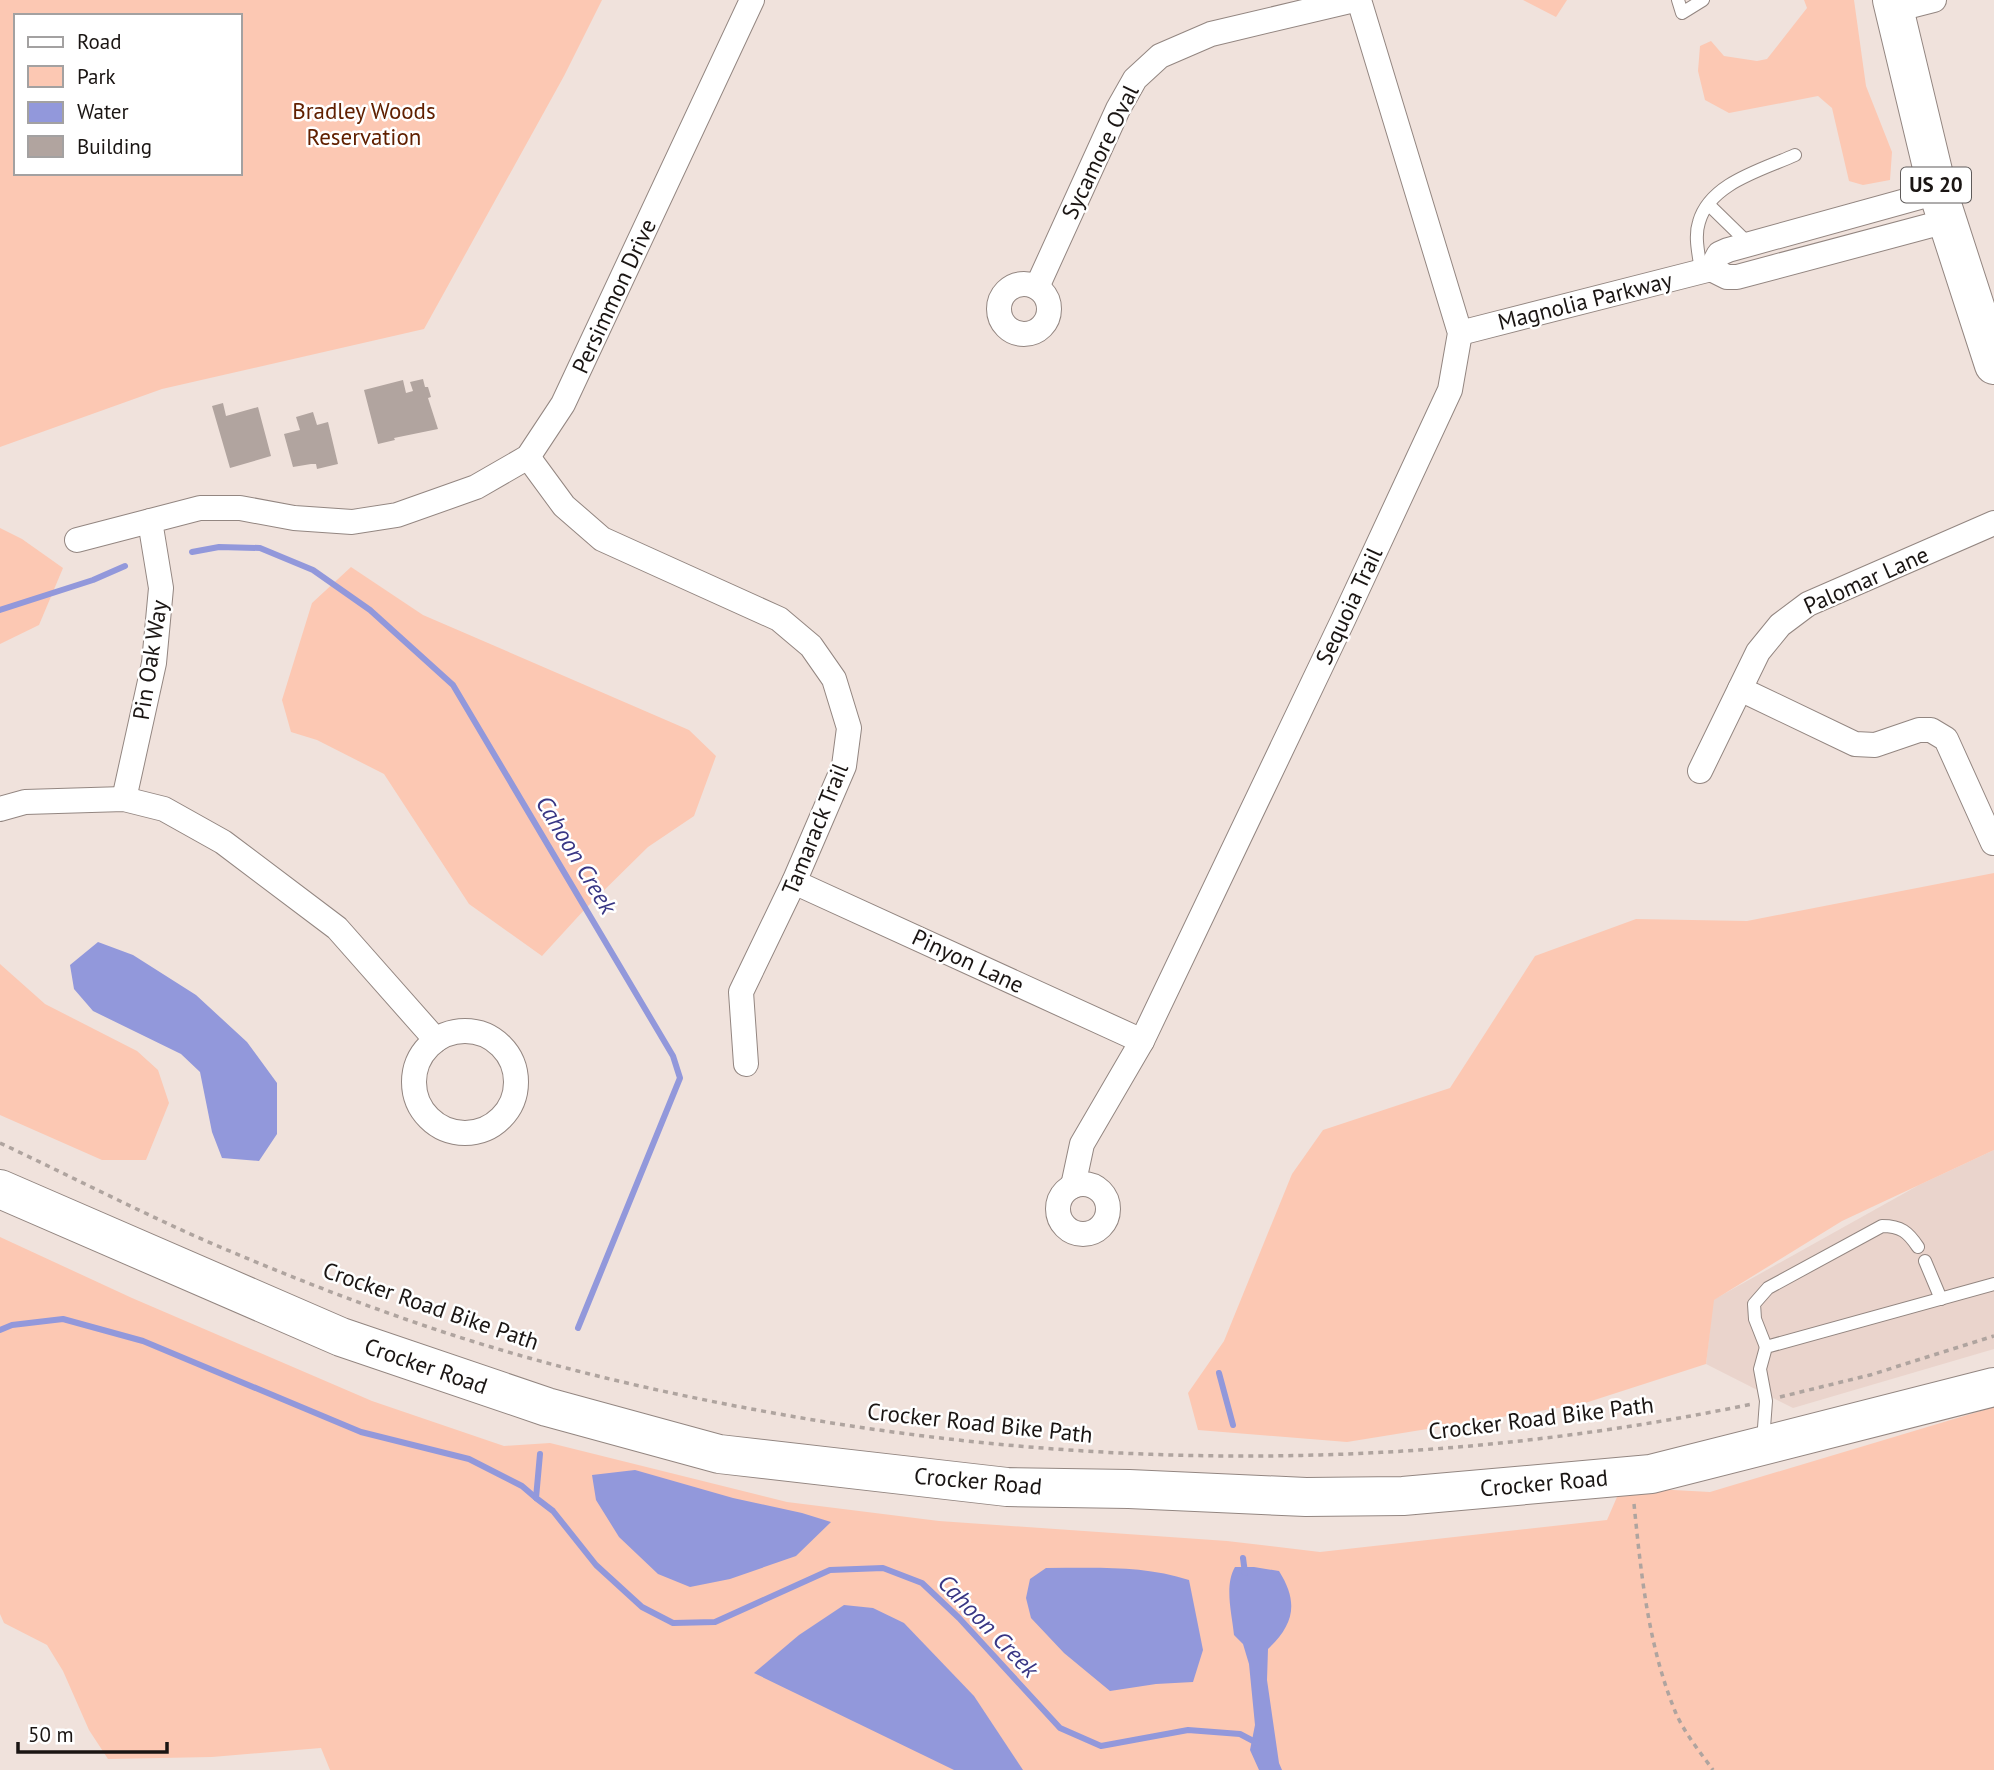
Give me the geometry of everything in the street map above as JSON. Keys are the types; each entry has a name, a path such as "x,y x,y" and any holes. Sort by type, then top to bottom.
{"main road":[{"name":"US 20","path":"1893,5 1943,206 1994,365"},
{"name":"Crocker Road","path":"0,1189 341,1337 547,1407 719,1454 1007,1487 1306,1497 1403,1496 1651,1474 1994,1387"}],"street":[{"name":"Persimmon Drive","path":"150,522 200,508 240,508 294,518 352,522 397,515 476,487 528,457 563,404 752,0"},
{"name":"Sycamore Oval","path":"1037,287 1118,109 1135,79 1160,56 1211,34 1356,0"},
{"name":"Sequoia Trail","path":"1073,1185 1082,1144 1142,1041 1450,390 1460,333 1356,0"},
{"path":"1893,5 1934,0"},
{"name":"Magnolia Parkway","path":"1706,270 1719,254 1749,244 1943,206"},
{"name":"Magnolia Parkway","path":"1460,333 1706,270 1727,277 1737,277 1943,206"},
{"name":"Tamarack Trail","path":"528,457 564,506 602,539 779,619 811,646 834,680 849,728 844,765 794,882 741,992 746,1064"},
{"path":"77,540 150,522"},
{"name":"Pin Oak Way","path":"124,799 154,663 161,588 150,522"},
{"name":"Palomar Lane","path":"1700,771 1758,652 1769,636 1793,614 1830,593 1994,523"},
{"path":"1740,689 1855,744 1875,745 1919,730 1931,730 1946,739 1993,843"},
{"path":"0,809 26,802 124,799 164,809 223,842 337,928 436,1040"},
{"name":"Pinyon Lane","path":"794,882 1142,1041"},
{"path":"468,1031 485,1034 500,1044 510,1058 515,1075 515,1092 508,1108 496,1121 467,1133 436,1124 424,1112 416,1098 416,1066 424,1051 436,1040 451,1032 468,1031"}],"lane":[{"path":"1678,0 1682,13 1703,0"},
{"path":"1706,270 1697,234 1699,222 1709,205 1730,184 1795,155"},
{"path":"1709,205 1749,244"},
{"path":"1763,1446 1766,1401 1760,1369 1766,1346 1755,1319 1754,1304 1768,1288 1882,1226 1896,1226 1908,1233 1918,1247"},
{"path":"1925,1261 1941,1298"},
{"path":"1766,1346 1994,1284"}],"path":[{"name":"Crocker Road Bike Path","path":"0,1143 194,1236 300,1280 411,1321 506,1351 612,1380 737,1406 864,1429 965,1441 1083,1452 1189,1457 1324,1457 1404,1453 1671,1419 1766,1401 1870,1375 1994,1336"},
{"path":"1633,1502 1641,1575 1655,1649 1675,1713 1713,1770"}],"shaded area":[{"path":"1994,1150 1994,1349 1793,1408 1706,1364 1713,1300 1919,1185"}],"green space":[{"name":"Bradley Woods Reservation","path":"0,0 602,0 564,76 424,329 162,389 0,447"},
{"path":"1523,0 1567,0 1556,17"},
{"path":"1804,0 1854,0 1866,86 1892,152 1890,180 1863,185 1849,181 1832,108 1818,96 1729,113 1705,100 1698,71 1700,46 1711,41 1724,56 1757,61 1767,59 1807,8"},
{"path":"0,528 22,539 63,568 39,625 0,644"},
{"path":"351,567 423,615 689,730 716,756 694,816 648,847 542,956 469,904 384,774 317,740 291,732 282,700 312,603"},
{"path":"1994,873 1994,1150 1842,1221 1714,1300 1706,1364 1582,1404 1347,1442 1198,1430 1188,1393 1224,1341 1292,1174 1323,1130 1450,1088 1535,956 1636,919 1747,921"},
{"path":"0,964 45,1004 137,1051 158,1070 169,1103 146,1160 102,1160 0,1115"},
{"path":"0,1237 132,1298 372,1401 504,1446 550,1443 787,1502 939,1521 1227,1541 1320,1552 1607,1520 1617,1497 1655,1489 1710,1492 1994,1407 1994,1770 330,1770 321,1748 212,1757 108,1759 89,1730 63,1671 47,1645 4,1623 0,1614"}],"water":[{"path":"98,942 133,955 196,995 247,1042 277,1083 277,1134 259,1161 222,1158 212,1132 200,1072 181,1054 93,1011 74,989 70,965"},
{"path":"635,1470 831,1522 796,1556 730,1579 690,1587 658,1574 619,1537 596,1500 592,1475"},
{"path":"1235,1567 1279,1571 1289,1593 1291,1613 1288,1622 1284,1631 1268,1649 1267,1680 1282,1770 1259,1770 1250,1750 1255,1725 1249,1664 1243,1644 1234,1635 1230,1600 1230,1583"},
{"path":"1046,1568 1136,1570 1189,1580 1203,1650 1193,1682 1110,1691 1064,1653 1031,1618 1026,1598 1030,1579"},
{"path":"844,1605 873,1608 904,1623 974,1696 1023,1770 954,1770 754,1673 799,1635"}],"building":[{"path":"423,379 431,397 428,398 438,429 378,444 364,390 403,380 406,393 413,391 410,382"},
{"path":"223,403 226,416 258,407 271,456 230,468 212,406"},
{"path":"313,412 317,425 328,422 338,464 317,469 316,464 293,467 284,434 300,430 296,417"}],"waterway":[{"name":"Cahoon Creek","path":"192,552 219,547 260,548 313,570 370,610 453,685 673,1056 680,1078 578,1328"},
{"name":"Cahoon Creek","path":"0,610 93,580 125,566"},
{"path":"0,1330 12,1325 63,1319 143,1341 361,1432 469,1459 522,1486 536,1498"},
{"path":"1219,1373 1233,1425"},
{"name":"Cahoon Creek","path":"540,1454 536,1498 553,1511 596,1565 642,1607 673,1623 715,1622 830,1570 883,1568 922,1583 959,1618 1060,1728 1101,1746 1188,1730 1240,1734 1257,1743"},
{"path":"1243,1558 1245,1573"}]}
